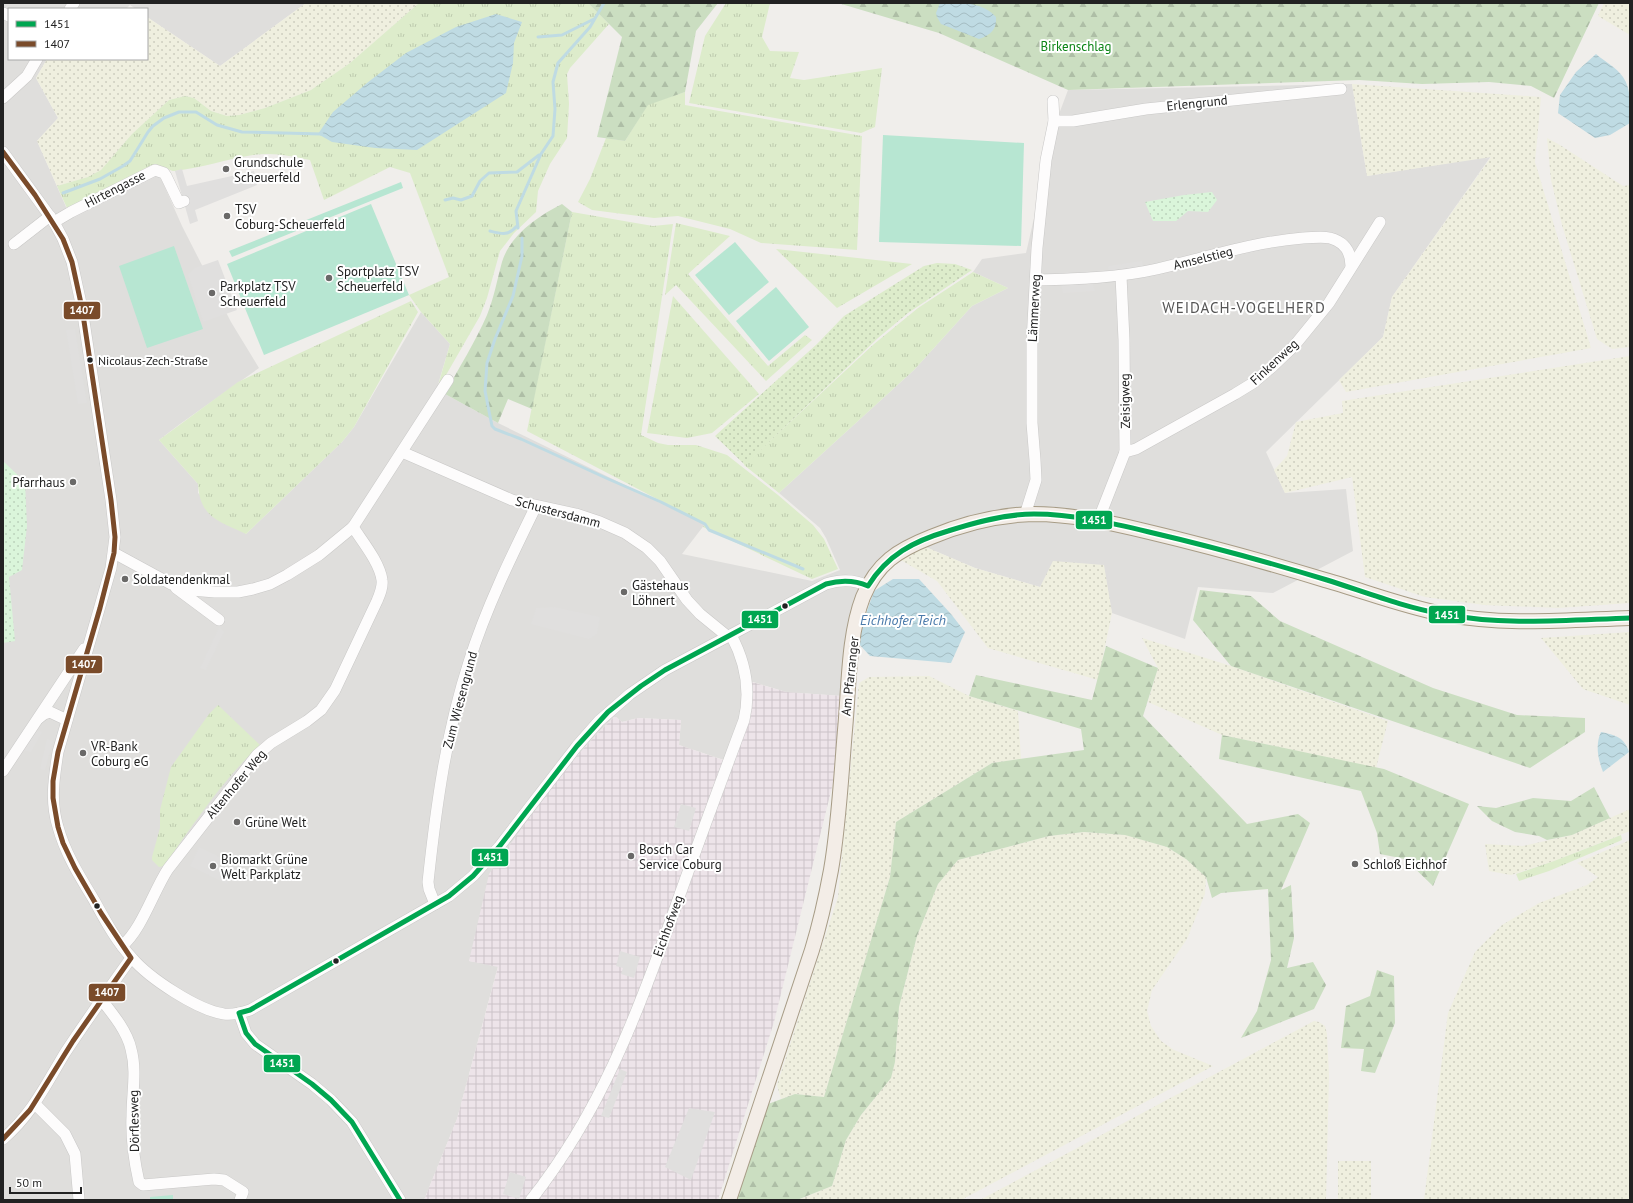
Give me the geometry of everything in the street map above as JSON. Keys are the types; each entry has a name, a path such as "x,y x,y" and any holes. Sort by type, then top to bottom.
{"main road":[{"name":"Am Pfarranger","path":"730,1200 812,950 823,910 834,852 852,650 858,614 868,586 875,574 886,561 897,553 942,532 963,526 1025,515 1055,515 1098,521 1208,546 1258,559 1389,600 1443,614 1478,619 1520,620 1630,618"}],"street":[{"path":"3,98 27,76 37,60"},
{"name":"Erlengrund","path":"1054,120 1073,121 1146,109 1341,89"},
{"name":"Lämmerweg","path":"1025,515 1036,480 1032,386 1037,248 1046,160 1054,120 1054,101"},
{"path":"3,152 52,219 63,239 72,262 82,308 111,500 115,537 114,553 102,602 58,752 53,781 53,798 58,827 63,843 76,868 122,946 131,958 140,968 195,1004 224,1014 239,1013 250,1010 449,896 484,866 577,746 608,712 641,686 665,670 826,584 850,580 868,586"},
{"name":"Hirtengasse","path":"52,219 71,212 155,170 164,173 179,203 184,201"},
{"path":"14,244 52,219"},
{"name":"Finkenweg","path":"1125,452 1136,449 1253,383 1288,351 1312,325 1329,303 1380,222"},
{"name":"Amselstieg","path":"1036,280 1121,276 1269,242 1319,237 1338,240 1345,245 1351,257 1351,266"},
{"name":"Zeisigweg","path":"1098,521 1125,452 1124,340 1121,276"},
{"path":"171,584 191,590 238,592 270,584 288,575 319,555 353,527 448,380"},
{"name":"Schustersdamm","path":"402,452 512,500 576,514 600,522 625,533 647,548 656,557 700,614 729,635"},
{"name":"Zum Wiesengrund","path":"434,904 428,882 440,782 454,713 476,639 507,566 536,506"},
{"name":"Altenhofer Weg","path":"122,946 129,940 137,928 168,869 242,772 257,755 271,743 307,721 321,710 335,690 377,601 382,586 382,579 377,566 353,527"},
{"path":"114,553 171,584 219,620"},
{"name":"Eichhofweg","path":"531,1200 560,1160 585,1120 601,1091 629,1031 744,720 747,689 744,666 738,649 729,635"},
{"path":"3,771 90,640"},
{"path":"36,722 44,714 49,712 67,720"},
{"path":"3,755 17,748"},
{"path":"3,1139 23,1119 35,1104 66,1052 101,999 131,958"},
{"name":"Dörflesweg","path":"101,999 123,1030 131,1047 135,1071 132,1115 133,1145 139,1182 142,1185 214,1179 224,1180 243,1192 240,1200"},
{"path":"239,1013 246,1033 255,1044 312,1084 331,1100 352,1122 400,1200"},
{"path":"35,1104 65,1134 75,1154 79,1200"}],"shaded area":[{"path":"3,3 306,3 220,66 148,18 148,8 134,8 130,5 127,8 8,8 8,60 46,60 36,78 58,118 37,141 70,216 156,172 162,181 182,226 231,322 259,368 159,440 198,484 198,493 246,534 342,442 354,427 421,312 450,344 437,388 445,394 498,423 705,524 682,554 812,581 840,570 820,528 779,493 914,370 972,306 1008,288 973,272 982,259 1026,253 1056,122 1068,90 1352,84 1367,176 1491,156 1392,297 1383,337 1266,452 1285,493 1346,489 1353,551 1273,593 1198,587 1185,639 1112,613 1103,565 1040,587 975,568 921,545 893,562 853,603 842,696 786,692 753,682 751,713 733,763 679,745 681,720 638,718 622,722 615,716 562,772 469,961 498,966 457,1119 424,1200 3,1200"},
{"path":"182,169 187,186 254,171 257,185 195,210 198,221 190,224 175,171"},
{"name":"Parkplatz TSV Scheuerfeld","path":"218,260 237,310 203,322 188,275 195,268"},
{"path":"1142,261 1143,267 1109,273 1108,266"},
{"path":"1093,284 1095,291 1063,293 1061,285"},
{"path":"75,329 87,403 78,404 66,330"},
{"path":"554,607 600,617 597,634 589,639 531,624 536,608"},
{"path":"219,627 224,632 206,670 200,668"},
{"path":"752,682 786,692 842,696 835,775 774,1022 718,1200 424,1200 457,1119 498,967 469,961 489,874 562,772 615,716 622,722 638,718 681,720 679,745 732,763 751,713"},
{"path":"35,730 42,732 31,752 23,750"},
{"path":"47,739 53,741 45,770 40,769"},
{"path":"681,804 696,808 689,831 674,827"},
{"name":"Biomarkt Grüne Welt Parkplatz","path":"199,847 236,865 227,884 190,866"},
{"path":"620,951 640,957 634,978 621,974 623,968 616,966"},
{"path":"620,1069 627,1072 609,1118 601,1116"},
{"path":"689,1108 715,1112 691,1180 665,1167"},
{"path":"510,1172 526,1177 519,1199 503,1194"}],"green space":[{"path":"306,3 419,3 350,63 311,90 265,108 239,115 227,116 211,111 194,98 185,96 169,100 132,134 101,170 88,177 57,186 37,141 58,118 36,78 46,60 148,60 148,18 220,66"},
{"path":"419,3 588,3 609,24 570,68 567,74 569,104 567,138 550,164 538,191 536,212 514,233 500,251 487,298 480,316 438,389 450,344 421,312 409,295 449,277 410,173 390,167 324,200 310,160 282,155 260,154 175,171 152,165 67,208 57,186 88,177 101,170 132,134 169,100 185,96 194,98 211,111 227,116 239,115 265,108 311,90 350,63"},
{"path":"588,3 718,3 696,31 685,92 648,105 625,141 597,137 622,37"},
{"path":"726,3 770,3 762,37 770,51 799,52 790,78 804,80 882,68 875,127 861,133 689,103 705,36"},
{"name":"Birkenschlag","path":"838,3 1599,3 1554,98 1531,86 1489,82 1422,84 1359,80 1068,90 939,33"},
{"path":"1604,3 1630,3 1630,35 1598,16"},
{"path":"1352,84 1541,97 1535,162 1591,348 1346,392 1339,380 1383,337 1392,297 1491,157 1367,176"},
{"path":"685,92 685,105 862,136 857,250 761,243 730,229 678,216 654,218 592,210 578,202 590,179 606,138 625,141 648,104"},
{"path":"883,135 1024,143 1021,246 879,242"},
{"path":"1547,138 1623,186 1630,185 1630,347 1612,349 1597,339 1562,225 1551,180"},
{"path":"401,182 403,188 232,257 229,251"},
{"path":"1212,192 1217,200 1208,212 1188,211 1176,221 1153,221 1145,202 1184,195"},
{"path":"371,204 409,295 264,355 227,264"},
{"path":"562,204 572,212 532,409 508,399 498,423 445,394 483,325 494,296 502,262 511,243 526,227 544,214"},
{"path":"572,212 653,226 673,224 641,435 658,443 668,445 696,445 727,455 813,525 824,539 838,569 812,579 703,527 705,524 527,431"},
{"path":"676,223 730,236 688,274 768,366 805,335 812,340 766,381 676,285 665,295"},
{"path":"735,242 769,282 729,315 695,275"},
{"path":"174,246 203,329 147,348 119,266"},
{"path":"776,249 912,264 837,308"},
{"path":"937,263 955,264 972,270 908,313 878,338 745,465 715,436 817,344 844,316 924,266"},
{"path":"973,272 1008,288 972,306 914,370 779,493 744,465 874,344 918,308"},
{"path":"776,287 809,327 769,361 736,321"},
{"path":"673,296 759,394 712,433 687,438 647,433"},
{"path":"411,301 418,312 354,427 342,442 246,534 213,517 203,504 198,484 159,440 238,382"},
{"path":"1630,356 1630,603 1558,608 1484,605 1425,597 1365,577 1352,477 1285,493 1274,470 1287,456 1296,422 1343,413 1342,401"},
{"path":"3,461 25,482 27,526 22,570 9,577 15,641 3,643"},
{"path":"921,545 975,568 1040,587 1053,561 1104,565 1112,613 1098,680 988,648 937,581 899,559"},
{"path":"1200,590 1251,596 1280,621 1433,688 1517,715 1585,718 1585,732 1530,768 1231,666 1193,620"},
{"path":"1630,632 1630,705 1583,689 1541,638"},
{"path":"1142,638 1231,666 1388,721 1376,768 1222,735 1148,702 1158,668"},
{"path":"1106,646 1158,668 1143,716 1247,824 1298,814 1310,823 1281,890 1291,885 1294,938 1287,968 1313,962 1326,985 1314,1009 1241,1038 1257,1011 1271,960 1268,889 1221,893 1212,898 1206,877 1186,859 1167,847 1125,835 1084,832 1049,836 958,860 938,884 917,936 899,1007 895,1062 891,1078 861,1115 846,1140 832,1186 797,1200 735,1200 768,1104 795,1094 824,1097 890,877 896,822 992,763 1084,750 1081,729 969,696 976,675 1092,700"},
{"path":"929,676 969,696 1018,711 1021,759 992,763 896,822 890,877 824,1097 795,1094 781,1099 777,1085 838,897 859,683 869,677"},
{"path":"218,705 260,745 221,787 164,866 159,867 152,860 152,857 160,828 160,810 171,767 209,714"},
{"path":"1222,735 1384,769 1469,804 1433,886 1405,859 1380,854 1377,833 1361,791 1219,759"},
{"path":"1594,787 1610,818 1572,835 1547,840 1539,836 1515,832 1492,821 1477,806 1496,808 1533,798 1571,801"},
{"path":"1630,809 1630,831 1554,861 1511,875 1489,871 1485,844 1523,846 1572,835"},
{"path":"1084,832 1126,835 1167,847 1186,859 1206,877 1205,894 1187,939 1152,990 1147,1011 1151,1026 1161,1041 1174,1050 1213,1066 961,1200 798,1200 832,1186 846,1140 861,1115 891,1078 895,1062 899,1007 917,936 938,884 958,860 1049,836"},
{"path":"1621,835 1622,840 1549,871 1519,881 1516,874 1554,861"},
{"path":"1630,840 1630,1200 1424,1200 1448,1013 1475,952 1502,925 1539,903 1587,885 1598,877 1577,863"},
{"path":"1377,970 1394,976 1395,1023 1375,1073 1361,1071 1364,1049 1341,1048 1346,1006 1370,996"},
{"path":"1314,1021 1325,1026 1327,1034 1329,1075 1326,1200 980,1200"},
{"path":"1338,1161 1371,1161 1371,1200 1338,1200"},
{"path":"173,1195 173,1200 150,1200 150,1197"}],"water":[{"path":"940,3 970,4 984,8 996,17 994,28 987,36 979,39 941,24 936,13"},
{"path":"496,14 522,22 514,43 513,63 506,93 417,150 375,148 332,142 318,134 333,112 406,53 456,27"},
{"path":"1596,54 1614,68 1626,82 1630,99 1630,123 1610,135 1595,138 1558,113 1560,95 1576,72"},
{"name":"Eichhofer Teich","path":"893,579 919,579 951,614 965,632 951,663 870,656 859,644 862,625 874,591"},
{"path":"1601,732 1611,734 1622,740 1629,752 1603,772 1598,752 1598,742"}],"waterway":[{"path":"518,228 516,211 541,154 553,136 555,109 553,82 558,63 590,27 604,3"},
{"path":"538,37 562,35 594,19"},
{"path":"63,193 100,179 123,166 130,161 153,126 164,118 179,112 196,112 217,125 242,132 322,134"},
{"path":"445,200 453,198 461,200 472,196 480,181 489,173 517,172 539,155"},
{"path":"490,231 508,233 517,226"},
{"path":"522,238 522,256 513,296 495,339 487,363 485,391 492,426 495,429 521,439 661,502 705,524 709,530 803,569"}],"transit line":[{"name":"1407","path":"3,152 35,195 63,239 72,262 82,308 111,500 115,537 114,553 100,608 58,752 53,781 53,798 58,827 63,843 75,868 101,913 131,958 73,1041 30,1110 3,1139"},
{"name":"1451","path":"400,1200 352,1122 331,1100 312,1084 255,1044 246,1033 239,1013 250,1010 449,896 473,876 499,847 577,746 608,712 641,686 665,670 826,584 847,581 868,586 875,575 893,558 902,551 924,539 991,519 1023,514 1049,514 1107,522 1238,554 1305,573 1398,603 1442,614 1465,618 1512,621 1560,621 1630,618"}],"place":[{"name":"Grundschule Scheuerfeld","path":"226,169"},
{"name":"TSV Coburg-Scheuerfeld","path":"227,216"},
{"name":"Sportplatz TSV Scheuerfeld","path":"329,278"},
{"name":"Parkplatz TSV Scheuerfeld","path":"212,293"},
{"name":"Nicolaus-Zech-Straße","path":"90,360"},
{"name":"Pfarrhaus","path":"73,482"},
{"name":"Soldatendenkmal","path":"125,579"},
{"name":"Gästehaus Löhnert","path":"624,592"},
{"name":"VR-Bank Coburg eG","path":"83,753"},
{"name":"Grüne Welt","path":"237,822"},
{"name":"Bosch Car Service Coburg","path":"631,856"},
{"name":"Schloß Eichhof","path":"1355,864"},
{"name":"Biomarkt Grüne Welt Parkplatz","path":"213,866"}],"district":[{"name":"WEIDACH-VOGELHERD","path":"1244,307"}]}
